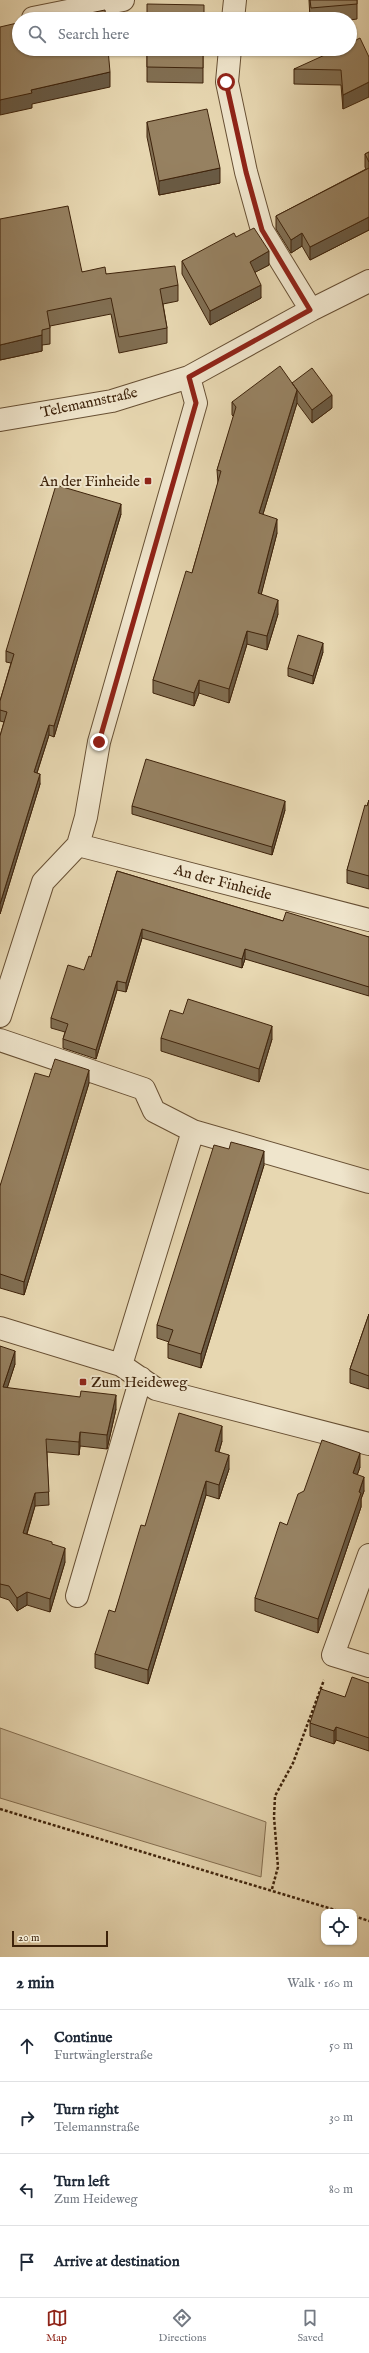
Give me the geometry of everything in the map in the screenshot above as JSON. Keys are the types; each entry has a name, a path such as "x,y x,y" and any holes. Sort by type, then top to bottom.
{"street":[{"path":"63,12 123,0"},
{"path":"234,12 235,0"},
{"path":"229,56 226,82 246,172 262,230 310,310"},
{"name":"Telemannstraße","path":"0,420 112,401 189,377 310,310 369,281"},
{"path":"0,1016 43,882 78,844 86,817 99,742 196,403 189,377"},
{"name":"An der Finheide","path":"78,844 369,920"},
{"path":"0,1040 144,1089 154,1111 193,1131 369,1182"},
{"path":"121,1364 193,1131"},
{"path":"0,1328 121,1364 156,1389 369,1444"},
{"path":"77,1596 141,1378"},
{"path":"369,1555 333,1654 369,1666"}],"path":[{"path":"272,1889 278,1867 274,1817 275,1796 293,1762 333,1654"},
{"path":"0,1809 272,1889 333,1909"},
{"path":"357,1917 369,1921"}],"shaded area":[{"path":"0,1728 266,1822 261,1877 0,1798"}],"building":[{"path":"310,0 357,0 357,4 311,8"},
{"path":"147,4 204,5 204,12 147,12"},
{"path":"12,24 12,56 109,56 110,72 31,90 32,93 0,100 0,27"},
{"path":"360,38 369,57 369,82 343,95 341,70 294,69 323,56 357,56 357,40"},
{"path":"147,56 203,56 203,68 147,67"},
{"path":"207,109 220,168 159,181 147,122"},
{"path":"369,152 369,162 365,154"},
{"path":"369,168 369,217 310,247 302,233 291,240 276,216"},
{"path":"68,206 82,272 105,267 106,274 175,266 178,285 160,289 167,328 119,337 111,298 47,311 50,328 42,330 42,335 0,345 0,219"},
{"path":"254,228 269,251 250,262 261,285 210,311 182,261 234,233 236,237"},
{"path":"280,366 297,390 259,513 277,519 258,593 278,600 267,636 247,631 229,689 199,680 194,693 153,680 186,571 192,573 221,471 217,470 236,407 232,402"},
{"path":"312,368 332,395 312,410 292,383"},
{"path":"56,485 121,504 54,726 49,725 34,772 40,774 0,904 0,736 7,712 0,710 0,701 14,654 6,651"},
{"path":"298,635 323,643 313,676 288,668"},
{"path":"146,759 285,801 272,847 132,806"},
{"path":"369,800 369,876 347,870 365,805 367,806"},
{"path":"117,871 283,921 286,912 369,937 369,987 245,949 242,959 142,929 126,983 117,981 96,1050 63,1039 68,1024 51,1018 68,965 84,970 89,956 91,957"},
{"path":"188,999 272,1026 259,1069 161,1038 170,1010 183,1014"},
{"path":"55,1059 89,1070 24,1282 0,1274 0,1186 35,1073 49,1077"},
{"path":"231,1142 264,1151 201,1354 168,1344 173,1330 157,1325 214,1145 229,1149"},
{"path":"369,1314 369,1376 350,1369"},
{"path":"0,1346 15,1351 3,1387 80,1397 81,1391 116,1395 107,1435 80,1432 79,1442 46,1439 49,1492 35,1493 23,1533 52,1542 52,1544 65,1548 50,1599 27,1592 17,1598 9,1586 0,1584"},
{"path":"179,1413 222,1426 215,1451 229,1455 219,1485 206,1481 148,1670 95,1654 109,1610 115,1612 141,1525 145,1526"},
{"path":"322,1440 360,1453 353,1473 364,1477 359,1492 361,1493 318,1619 255,1598 280,1522 287,1525 298,1494 304,1491"},
{"path":"352,1677 369,1683 369,1738 336,1727 334,1731 310,1723 321,1689 345,1697"}],"place":[{"name":"An der Finheide","path":"148,481"},
{"name":"Zum Heideweg","path":"83,1382"}],"route":[{"path":"99,742 196,403 189,377 310,310 262,230 246,172 226,82"}]}
